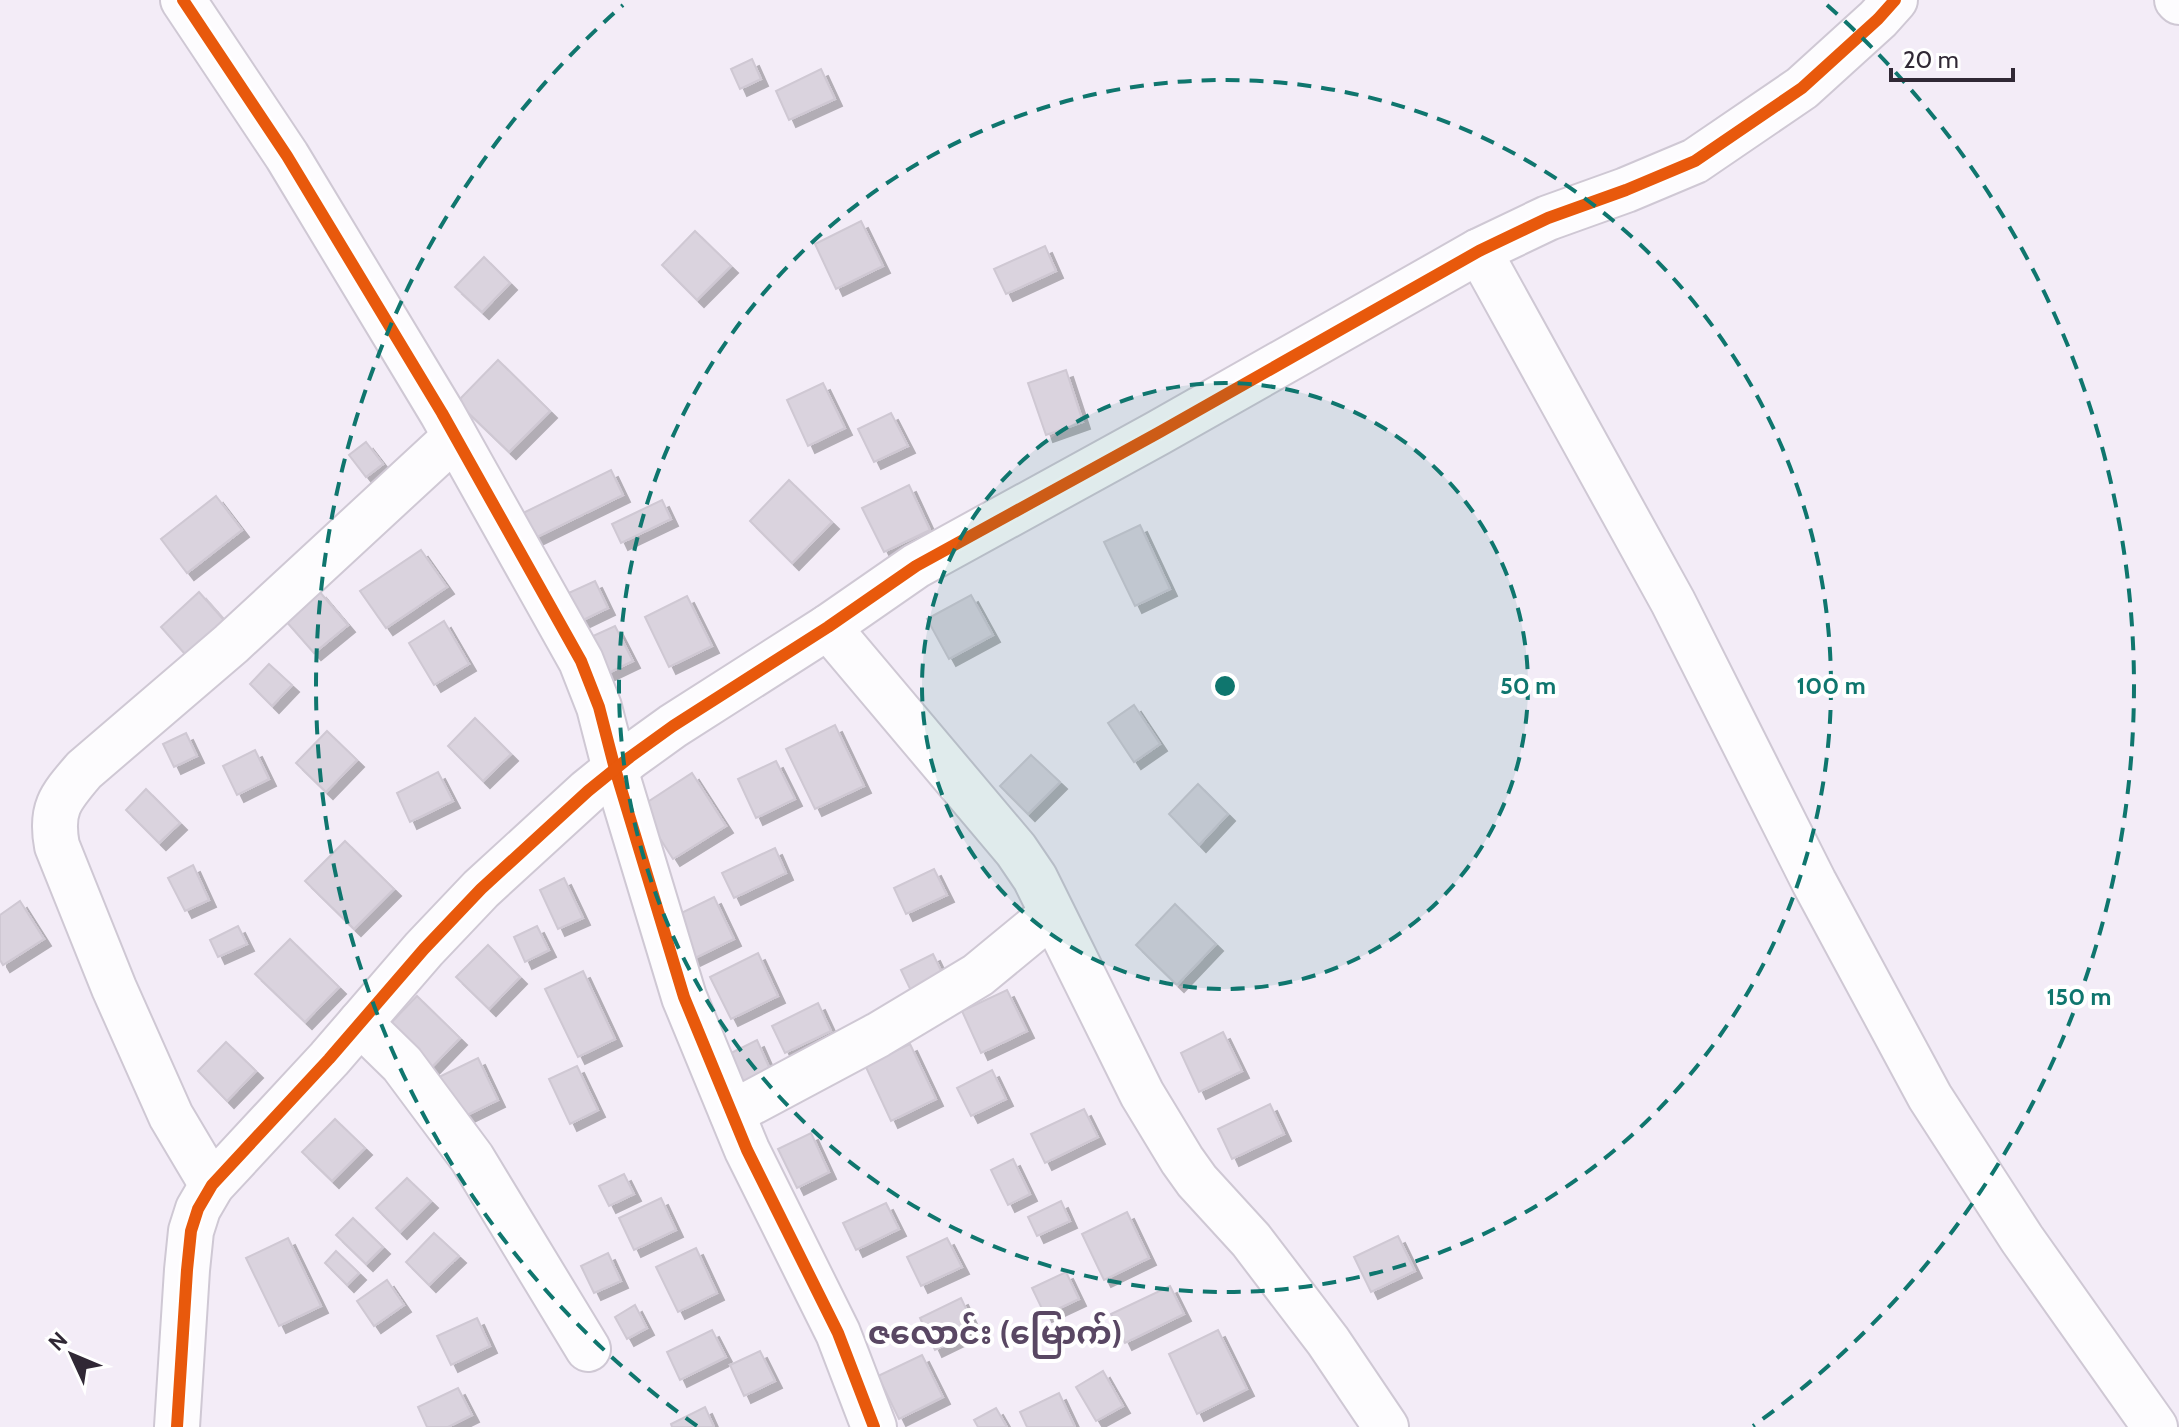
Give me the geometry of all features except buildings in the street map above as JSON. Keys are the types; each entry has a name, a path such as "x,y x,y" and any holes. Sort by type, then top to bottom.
{"street":[{"path":"183,0 287,156 455,437 581,661 599,707 684,997 747,1150 838,1333 874,1427"},
{"path":"177,1427 191,1231 198,1209 212,1185 481,889 615,769 696,710 828,627 916,566 1479,251 1548,218 1695,161 1802,88 1895,0"},
{"path":"1479,251 1673,602 1814,882 1930,1097 2022,1239 2155,1427"},
{"path":"212,1185 171,1116 114,988 57,846 55,813 66,792 84,770 231,644 455,437"},
{"path":"828,627 1016,850 1035,878 1142,1094 1182,1160 1251,1240 1345,1366 1386,1427"},
{"path":"732,1113 878,1035 978,975 1052,914"},
{"path":"360,1023 402,1064 472,1158 588,1349"}],"cycle path":[{"path":"183,0 287,156 442,413 581,661 599,707 684,997 747,1150 838,1333 874,1427"},
{"path":"177,1427 191,1231 198,1209 212,1185 481,889 588,791 673,726 828,627 916,566 1479,251 1548,218 1695,161 1802,88 1895,0"}],"district":[{"name":"ဇလောင်း (မြောက်)","path":"995,1333"}]}
